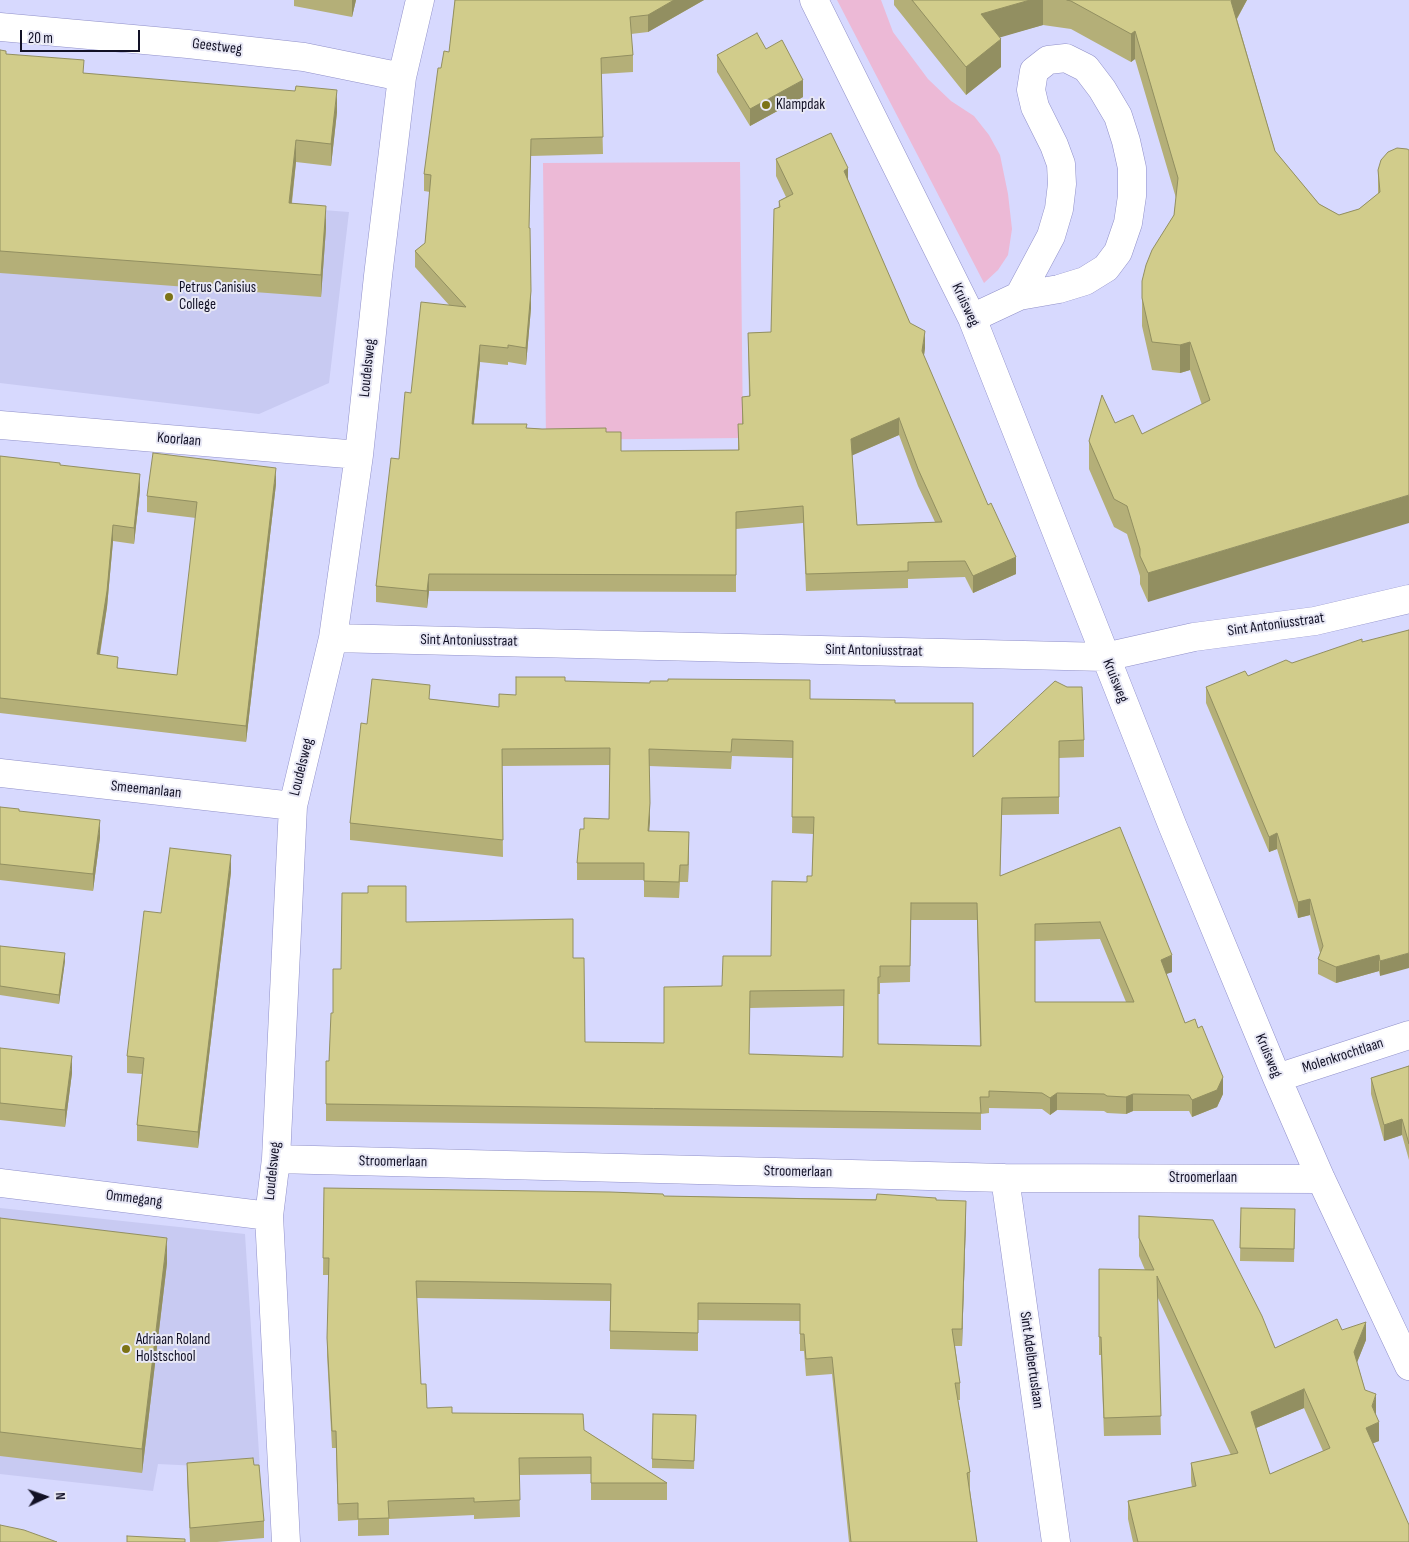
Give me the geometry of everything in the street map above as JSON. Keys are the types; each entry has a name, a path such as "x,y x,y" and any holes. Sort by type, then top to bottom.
{"street":[{"name":"Loudelsweg","path":"286,1542 269,1216 276,1159 293,806 334,638 359,455 402,77 420,0"},
{"name":"Kruisweg","path":"814,0 972,318 1105,657 1276,1078 1409,1366"},
{"name":"Geestweg","path":"0,27 188,44 304,58 402,77"},
{"path":"972,318 1019,296 1059,289 1085,281 1106,268 1118,252 1128,223 1132,196 1132,168 1126,141 1118,116 1102,88 1086,68 1066,58 1048,60 1034,71 1031,90 1035,107 1054,145 1061,164 1062,184 1059,209 1051,236 1019,296"},
{"name":"Koorlaan","path":"0,425 359,455"},
{"name":"Sint Antoniusstraat","path":"334,638 1105,657 1194,637 1315,621 1409,599"},
{"name":"Smeemanlaan","path":"0,773 293,806"},
{"name":"Molenkrochtlaan","path":"1276,1078 1409,1035"},
{"name":"Stroomerlaan","path":"276,1159 1005,1178 1321,1179"},
{"name":"Sint Adelbertuslaan","path":"1005,1178 1056,1542"},
{"name":"Ommegang","path":"0,1183 269,1216"}],"shaded area":[{"path":"837,0 881,0 893,32 928,79 951,101 974,116 989,135 1000,155 1008,194 1012,229 1008,255 998,270 984,283"},
{"path":"740,162 743,438 546,440 543,163"},
{"name":"Petrus Canisius College","path":"0,186 349,212 329,383 259,414 0,383"},
{"name":"Adriaan Roland Holstschool","path":"0,1208 245,1234 260,1469 158,1464 153,1491 0,1474"}],"building":[{"path":"455,0 674,0 648,15 630,17 633,55 601,58 603,137 531,139 529,228 531,291 526,348 508,345 508,348 480,345 472,424 527,424 526,428 542,429 606,428 606,432 621,432 621,451 739,450 738,424 743,424 742,397 750,396 748,333 771,332 774,209 780,207 779,201 793,194 776,159 831,133 848,168 844,171 910,323 925,331 922,351 988,505 991,503 1016,557 973,576 965,561 908,562 908,571 806,574 803,506 736,512 736,575 429,574 427,591 376,586 391,458 399,459 405,392 411,393 421,302 466,307 415,251 425,243 431,175 424,174 438,68 441,68 444,51 449,52","holes":["899,418 918,469 942,522 857,525 851,439"]},
{"path":"912,0 1030,0 981,14 1001,39 966,67"},
{"path":"1067,0 1232,0 1275,151 1319,204 1339,215 1359,209 1380,192 1378,170 1381,160 1388,152 1397,148 1409,150 1409,495 1148,573 1140,556 1140,549 1127,506 1114,499 1089,441 1102,395 1115,423 1133,415 1142,434 1210,400 1190,342 1180,345 1152,342 1142,298 1142,281 1146,265 1152,250 1174,215 1178,178 1135,31 1131,34"},
{"path":"757,33 766,49 782,40 803,80 750,109 717,55"},
{"path":"0,50 6,51 6,54 84,60 83,73 295,91 296,86 337,90 331,144 296,140 289,203 326,206 321,275 0,251"},
{"path":"153,453 276,468 246,726 0,698 0,456 140,474 134,528 113,525 107,591 97,654 118,657 117,668 177,675 197,502 147,496"},
{"path":"1409,630 1409,953 1380,961 1379,955 1336,967 1318,959 1323,946 1310,899 1298,902 1277,833 1269,837 1206,687 1245,671 1248,676 1286,660 1292,663 1362,639 1362,642"},
{"path":"516,677 565,677 565,681 650,683 650,681 668,681 668,679 810,680 810,699 895,700 895,703 973,703 973,757 1055,681 1067,687 1082,687 1084,740 1059,741 1059,797 1002,798 1000,876 1120,827 1172,955 1161,960 1185,1023 1195,1019 1198,1028 1202,1026 1223,1077 1217,1090 1192,1100 1189,1095 1133,1094 1126,1097 1107,1096 1104,1094 1057,1093 1050,1098 1042,1093 989,1091 989,1097 980,1097 981,1113 326,1104 326,1061 329,1061 331,1013 333,1013 333,969 341,969 342,893 368,893 368,886 406,886 406,922 573,919 573,958 584,958 585,1042 664,1043 664,987 722,986 723,956 771,956 772,881 807,882 807,876 812,876 814,817 792,817 793,741 732,739 731,752 649,749 650,803 648,831 689,832 688,865 680,865 679,882 644,881 644,863 577,863 580,829 584,829 584,818 609,819 610,748 502,749 503,840 350,823 361,723 367,724 372,679 430,685 429,699 499,707 499,694 516,695","holes":["911,903 977,903 981,1046 878,1044 878,977 880,977 880,966 910,966","1100,922 1134,1002 1035,1002 1035,924","844,990 843,1057 749,1054 750,991"]},
{"path":"0,807 19,809 19,811 100,820 93,874 0,864"},
{"path":"170,848 231,855 198,1132 137,1125 144,1058 127,1056 144,911 161,913"},
{"path":"0,946 65,953 59,995 0,986"},
{"path":"0,1048 72,1056 65,1110 0,1103"},
{"path":"1409,1066 1409,1144 1402,1119 1384,1125 1371,1078"},
{"path":"324,1188 610,1192 663,1194 664,1196 876,1200 877,1194 966,1201 962,1329 952,1329 960,1383 955,1383 970,1472 967,1473 977,1542 851,1542 832,1357 806,1359 804,1334 800,1334 800,1304 698,1303 698,1333 610,1331 611,1284 416,1281 421,1384 426,1384 427,1408 452,1407 452,1413 583,1414 584,1430 667,1483 591,1483 591,1457 519,1458 520,1500 474,1502 474,1498 388,1501 389,1518 358,1519 358,1503 338,1504 336,1431 332,1431 327,1338 329,1258 323,1258"},
{"path":"1241,1208 1295,1209 1294,1249 1240,1248"},
{"path":"1139,1216 1213,1220 1262,1316 1275,1348 1337,1319 1342,1330 1366,1322 1354,1352 1365,1390 1376,1394 1372,1406 1379,1422 1366,1428 1409,1525 1409,1542 1138,1542 1128,1501 1196,1486 1191,1463 1238,1453 1157,1276 1161,1416 1104,1418 1101,1337 1099,1337 1099,1269 1154,1270 1139,1238","holes":["1304,1389 1330,1448 1270,1474 1251,1412"]},
{"path":"0,1218 167,1238 142,1449 0,1432"},
{"path":"653,1414 696,1415 694,1461 652,1459"},
{"path":"253,1458 254,1465 259,1465 264,1521 190,1528 187,1463"},
{"path":"0,1525 24,1530 57,1542 0,1542"},
{"path":"127,1536 185,1539 185,1542 127,1542"}],"place":[{"name":"Klampdak","path":"766,105"},
{"name":"Petrus Canisius College","path":"169,297"},
{"name":"Adriaan Roland Holstschool","path":"126,1349"}]}
